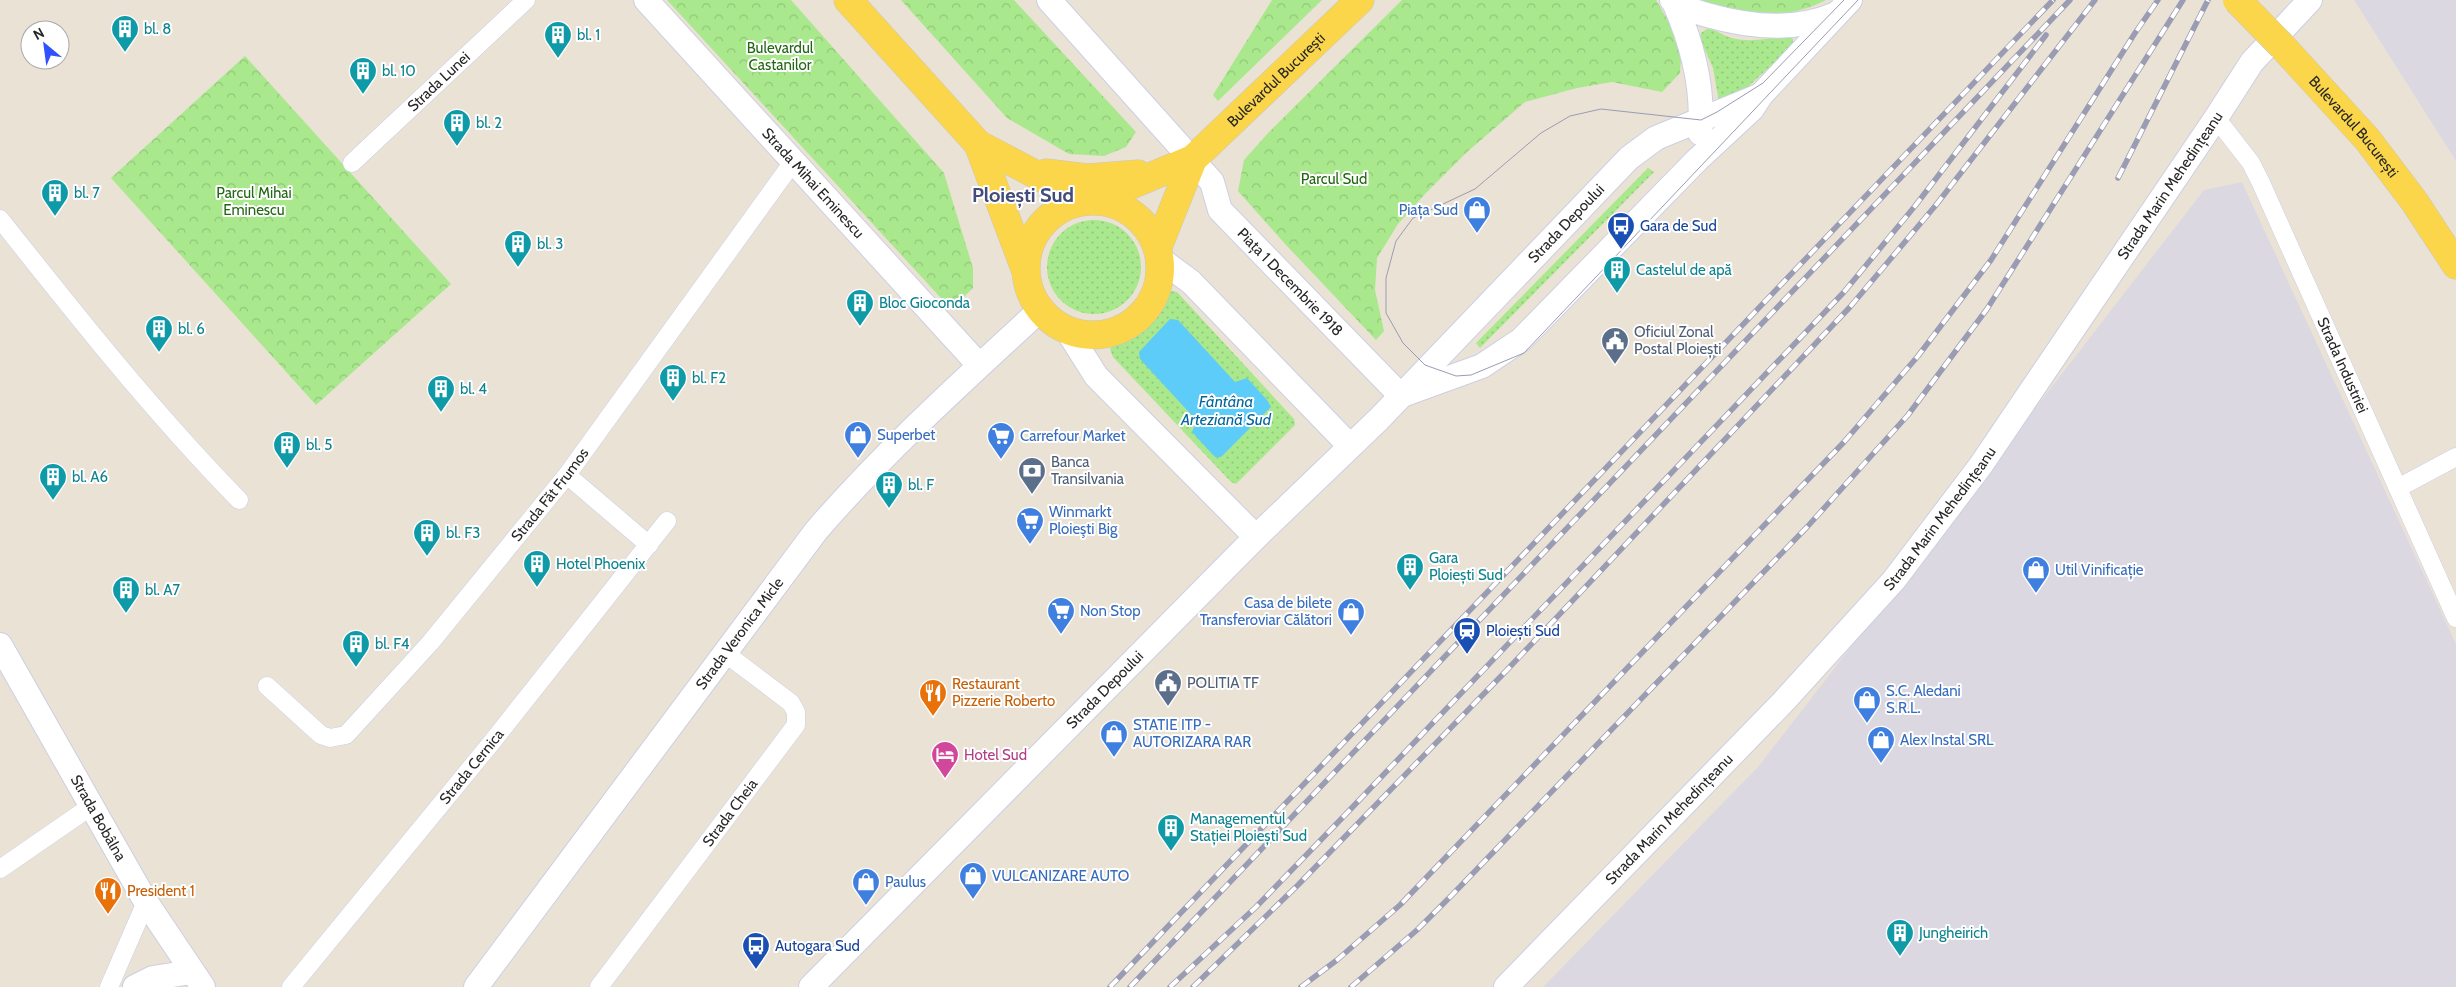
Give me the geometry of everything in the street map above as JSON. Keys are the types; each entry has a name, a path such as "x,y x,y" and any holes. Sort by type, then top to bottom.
{"main road":[{"name":"Strada Mihai Eminescu","path":"646,0 979,365"},
{"path":"848,0 978,144 1091,200 1122,207 1138,218 1151,233 1159,253 1160,280 1155,294 1138,318 1120,330 1099,335 1077,334 1057,325 1040,310 1027,283 1025,268 978,144"},
{"name":"Piața 1 Decembrie 1918","path":"1049,0 1212,182 1220,210 1401,396"},
{"name":"Bulevardul București","path":"1091,200 1191,158 1360,0"},
{"name":"Bulevardul București","path":"2237,0 2315,80 2367,139 2414,201 2456,265"},
{"name":"Strada Marin Mehedințeanu","path":"1506,987 1777,708 1894,580 1982,465 2252,62 2310,0"},
{"path":"1673,1 1720,19 1766,27 1809,22 1844,7"},
{"path":"1673,1 1686,31 1697,72 1701,120 1697,160"},
{"name":"Strada Depoului","path":"1401,396 1482,366 1520,340 1697,160 1715,146 1752,109 1761,95 1844,7"},
{"name":"Strada Depoului","path":"811,987 1256,537 1401,396 1629,158 1656,138 1761,95"},
{"path":"1027,169 1088,178 1119,177 1191,158"},
{"name":"Bulevardul București","path":"1159,253 1191,158"},
{"path":"1025,268 1028,249 1036,231 1050,216 1067,206 1091,200"},
{"path":"1159,253 1191,282 1350,446"},
{"name":"Strada Veronica Micle","path":"476,987 816,531 855,486 979,365 1040,310"},
{"path":"1067,330 1096,376 1256,537"},
{"name":"Strada Bobâlna","path":"0,645 90,807 146,902 197,979"},
{"path":"135,987 153,978 197,979"}],"street":[{"name":"Strada Lunei","path":"352,163 526,0"},
{"name":"Strada Industriei","path":"2216,118 2251,163 2261,183 2456,618"},
{"name":"Strada Făt Frumos","path":"267,686 321,735 330,738 346,735 435,637 567,475 667,340 793,162"},
{"path":"0,219 60,295 196,456 239,500"},
{"path":"2398,488 2456,457"},
{"path":"567,475 649,545"},
{"name":"Strada Cernica","path":"292,987 492,742 667,521"},
{"name":"Strada Cheia","path":"599,987 796,725 796,712 791,703 725,653"},
{"path":"0,869 90,807"},
{"path":"109,987 146,902"}],"shaded area":[{"path":"2354,0 2456,0 2456,161"},
{"path":"2242,182 2456,644 2456,987 1543,987 1758,767 2204,190"}],"green space":[{"name":"Bulevardul Castanilor","path":"667,0 791,0 944,173 973,268 973,288 951,309"},
{"path":"901,0 1014,0 1136,132 1126,147 1104,156 1069,154 1007,118"},
{"path":"1272,0 1322,0 1218,101 1213,95"},
{"name":"Parcul Sud","path":"1402,0 1656,0 1682,45 1680,73 1662,92 1612,82 1577,88 1525,102 1467,152 1398,224 1377,258 1375,290 1384,331 1376,340 1238,191 1244,160 1269,132"},
{"path":"1702,0 1826,0 1796,11 1764,15 1732,11"},
{"path":"1707,29 1732,38 1746,40 1788,36 1793,39 1793,45 1736,98 1719,102 1713,68 1700,39 1701,33"},
{"name":"Parcul Mihai Eminescu","path":"245,56 451,284 316,405 111,178"},
{"path":"1648,168 1654,172 1480,348 1476,343"},
{"path":"1094,220 1112,224 1127,234 1137,249 1141,267 1137,285 1127,300 1112,310 1094,314 1076,310 1061,300 1051,285 1047,267 1051,249 1061,234 1076,224"},
{"path":"1177,292 1294,419 1295,425 1236,484 1231,482 1113,357 1110,349 1116,343 1143,332 1160,311 1167,293"}],"water":[{"name":"Fântâna Arteziană Sud","path":"1170,319 1178,320 1235,382 1247,378 1271,407 1221,457 1215,457 1192,432 1197,421 1140,359 1139,352"}],"tram line":[{"path":"1844,0 1763,83 1717,112 1701,120 1601,109 1570,116 1541,133 1475,189 1413,218 1396,241 1386,278 1386,313 1403,343 1425,365 1456,376 1471,375 1524,353 1858,0"}],"railway":[{"path":"1110,987 2053,0"},
{"path":"1130,987 2070,0"},
{"path":"1193,987 1298,885 1506,671 1850,307 1936,205 2095,0"},
{"path":"1301,987 1337,960 1400,905 1844,442 1918,356 1991,260 2135,33 2158,0"},
{"path":"1351,987 1417,930 1452,895 1808,526 1908,415 1987,309 2183,0"},
{"path":"2118,178 2208,0"},
{"path":"1170,987 1256,907 1844,292 1915,206 2046,35"}],"place":[{"name":"bl. 8","path":"125,53"},
{"name":"bl. 1","path":"558,59"},
{"name":"bl. 10","path":"363,95"},
{"name":"bl. 2","path":"457,147"},
{"name":"bl. 7","path":"55,217"},
{"name":"Piața Sud","path":"1477,234"},
{"name":"Gara de Sud","path":"1621,250"},
{"name":"bl. 3","path":"518,268"},
{"name":"Castelul de apă","path":"1617,294"},
{"name":"Bloc Gioconda","path":"860,327"},
{"name":"bl. 6","path":"159,353"},
{"name":"Oficiul Zonal Postal Ploiești","path":"1615,365"},
{"name":"bl. F2","path":"673,402"},
{"name":"bl. 4","path":"441,413"},
{"name":"Superbet","path":"858,459"},
{"name":"Carrefour Market","path":"1001,460"},
{"name":"bl. 5","path":"287,469"},
{"name":"Banca Transilvania","path":"1032,495"},
{"name":"bl. A6","path":"53,501"},
{"name":"bl. F","path":"889,509"},
{"name":"Winmarkt Ploieşti Big","path":"1030,545"},
{"name":"bl. F3","path":"427,557"},
{"name":"Hotel Phoenix","path":"537,588"},
{"name":"Gara Ploiești Sud","path":"1410,591"},
{"name":"Util Vinificație","path":"2036,594"},
{"name":"bl. A7","path":"126,614"},
{"name":"Non Stop","path":"1061,635"},
{"name":"Casa de bilete Transferoviar Călători","path":"1351,636"},
{"name":"Ploiești Sud","path":"1467,655"},
{"name":"bl. F4","path":"356,668"},
{"name":"POLITIA TF","path":"1168,707"},
{"name":"Restaurant Pizzerie Roberto","path":"933,717"},
{"name":"S.C. Aledani S.R.L.","path":"1867,724"},
{"name":"STATIE ITP - AUTORIZARA RAR","path":"1114,758"},
{"name":"Alex Instal SRL","path":"1881,764"},
{"name":"Hotel Sud","path":"945,779"},
{"name":"Managementul Stației Ploiești Sud","path":"1171,852"},
{"name":"VULCANIZARE AUTO","path":"973,900"},
{"name":"Paulus","path":"866,906"},
{"name":"President 1","path":"108,915"},
{"name":"Jungheirich","path":"1900,957"},
{"name":"Autogara Sud","path":"756,970"}],"district":[{"name":"Ploiești Sud","path":"1023,195"}]}
